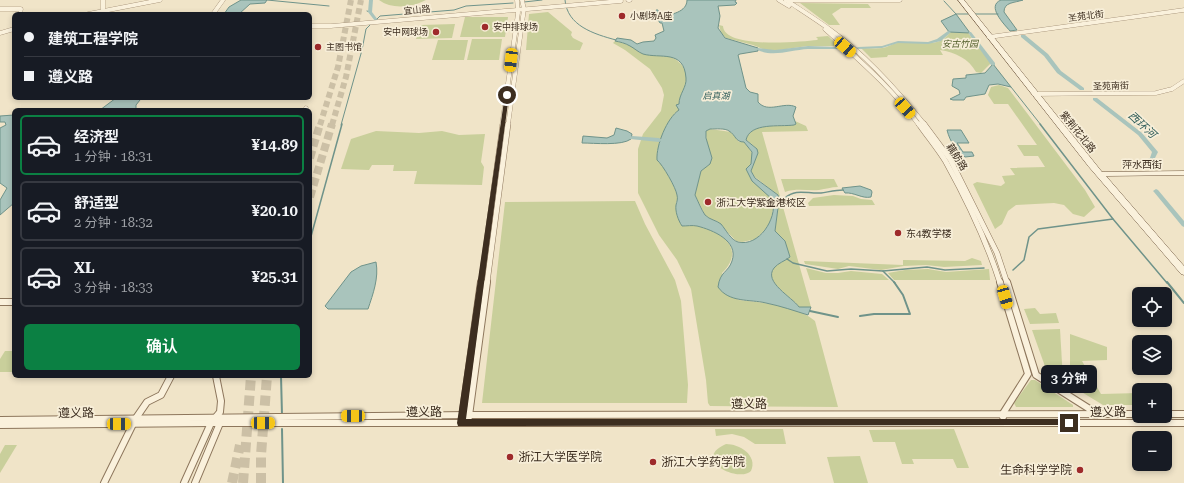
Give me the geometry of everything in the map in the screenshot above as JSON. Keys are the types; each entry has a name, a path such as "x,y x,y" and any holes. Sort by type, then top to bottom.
{"main road":[{"name":"紫荆花北路","path":"961,0 1034,94 1184,272"},
{"name":"萍水西街","path":"1102,176 1160,176 1184,174"},
{"name":"萍水西街","path":"1160,176 1184,179"}],"street":[{"path":"103,0 103,12"},
{"path":"107,12 160,0"},
{"path":"214,12 223,0"},
{"path":"517,0 521,9"},
{"path":"465,423 522,0"},
{"name":"藕舫路","path":"779,0 827,31 872,71 912,115 945,161 973,217 995,267 1028,374 1002,415"},
{"path":"786,0 900,0"},
{"name":"藕舫路","path":"786,0 833,31 871,64 910,106 950,159 996,253 1007,282 1036,375 1096,414"},
{"name":"宜山路","path":"312,26 331,26 621,1"},
{"path":"0,9 21,9 20,12"},
{"name":"圣苑北街","path":"989,37 1184,10"},
{"path":"0,33 12,30"},
{"name":"圣苑南街","path":"1034,94 1156,93 1172,89 1184,81"},
{"path":"0,302 12,302"},
{"path":"104,483 135,421 147,402 161,396 170,378"},
{"path":"195,483 222,400 216,378"},
{"path":"1096,414 1100,422"},
{"name":"遵义路","path":"0,420 465,423 554,419 1132,414"},
{"path":"1172,414 1184,414"},
{"name":"遵义路","path":"216,422 466,415 554,419 1006,423 1184,422"},
{"path":"1002,415 1006,423"},
{"name":"遵义路","path":"0,425 135,421"},
{"path":"184,483 216,422"}],"green space":[{"path":"379,0 426,0 409,6 396,6"},
{"path":"800,3 868,4 871,8 841,8 832,14 840,25 829,25"},
{"path":"548,12 572,32 571,35 573,38 583,43 580,50 526,50 529,14"},
{"name":"安中排球场","path":"465,17 508,17 505,37 460,37"},
{"name":"安中网球场","path":"455,24 452,38 416,39 421,25"},
{"path":"719,25 723,26 727,33 736,38 749,41 780,43 817,40 818,39 816,37 828,36 839,46 807,46 780,50 765,50 753,45 726,38 721,33"},
{"name":"安古竹园","path":"950,32 968,33 991,63 981,73 976,72 970,63 961,57 946,51 940,50 943,55 888,55 887,57 871,58 861,48 883,48 895,43 904,42 933,43 945,38"},
{"path":"472,39 502,39 499,60 467,60"},
{"path":"438,40 468,40 464,60 432,60"},
{"path":"615,41 653,54 668,56 677,60 683,66 686,79 685,87 679,103 679,110 670,119 663,133 657,154 657,160 663,165 676,191 678,198 676,203 682,226 695,226 707,229 723,237 728,243 732,256 729,264 722,273 738,300 789,308 808,316 815,321 838,407 710,406 708,403 706,380 691,289 677,260 659,235 638,193 638,149 643,134 661,111 664,95 662,88 650,69 613,43"},
{"path":"999,85 1008,88 1085,190 1095,207 1084,217 1073,214 1064,205 1054,203 1016,205 1008,211 1002,224 995,229 973,184 977,182 1001,186 1005,183 1002,176 1015,175 1010,168 1045,167 1038,156 1024,156 1017,145 1037,145 1008,104 994,104 988,95 991,87"},
{"path":"795,121 806,126 808,131 762,132 811,307 799,307 775,284 772,279 774,268 790,257 784,243 775,231 779,200 778,195 755,177 751,171 757,152 756,149 746,140 753,130 767,126 796,124"},
{"path":"710,129 731,132 739,142 744,142 750,149 753,158 753,161 746,169 773,200 774,205 770,224 756,239 742,242 736,241 717,221 712,220 705,215 695,195 701,171 710,164 710,154 706,131"},
{"path":"376,131 419,133 442,131 459,135 485,134 481,162 484,167 482,185 414,184 417,171 393,171 394,165 372,165 369,170 341,169 351,139"},
{"path":"781,179 834,179 838,187 819,190 798,190 785,192"},
{"path":"834,195 853,196 861,199 872,200 875,205 809,206 808,203 813,198"},
{"path":"635,201 645,224 675,280 681,301 688,385 687,403 482,403 505,202"},
{"path":"972,258 981,261 982,265 944,267 926,265 904,266 881,270 849,266 838,269 805,264 804,261 903,265 903,260 965,261"},
{"path":"806,268 826,273 851,271 882,274 889,280 810,280"},
{"path":"928,269 946,272 989,269 990,280 894,280 888,273 905,270"},
{"path":"1035,308 1040,314 1056,313 1059,323 1030,324 1024,309"},
{"path":"1060,329 1063,380 1047,372 1032,330"},
{"path":"1070,334 1107,347 1107,360 1082,361 1101,394 1132,393 1132,405 1103,405 1070,385"},
{"path":"5,351 12,351 12,372 0,372 0,359"},
{"path":"1031,380 1035,380 1073,405 1073,407 1016,407 1014,403"},
{"path":"715,429 783,429 786,444 755,444 744,437 732,434 716,436"},
{"path":"954,429 969,468 957,468 953,459 912,459 914,464 902,464 895,442 873,442 869,430"},
{"path":"726,444 741,448 750,455 752,460 751,471 745,474 728,472 720,468 715,463 713,457 716,450"},
{"path":"5,445 17,445 0,473 0,454"},
{"path":"860,456 868,483 834,483 827,457"}],"water":[{"path":"241,0 267,0 265,3 250,4 241,12 225,12 229,7"},
{"name":"启真湖","path":"687,0 736,0 735,2 737,3 735,5 718,6 720,16 718,28 725,38 758,48 758,51 738,55 746,88 750,92 758,94 758,102 766,107 786,105 796,107 793,116 796,124 766,126 759,128 753,130 746,140 757,149 758,153 751,171 755,178 778,195 779,200 775,231 785,241 790,257 774,268 772,279 775,284 799,307 811,307 808,315 772,304 740,300 728,296 718,287 720,278 732,261 732,248 728,242 710,230 697,226 682,226 678,218 676,210 676,192 666,171 657,160 657,154 663,132 670,119 679,110 676,105 679,104 686,81 684,69 681,63 676,59 643,54 626,44 615,41 617,38 631,40 637,44 654,41 656,38 655,35 664,31 662,23 660,23 657,18 656,10 658,10 661,16 669,15 678,12 686,4","holes":["710,129 727,130 737,140 744,142 752,152 751,164 746,169 752,181 773,200 774,207 769,223 765,230 753,240 746,242 735,241 721,224 705,215 695,195 701,171 710,164 712,158 706,138 706,131"]},
{"path":"1001,0 1023,0 1010,3 1004,9 1004,12 1017,30 1010,31 998,15 995,6"},
{"path":"956,14 970,33 949,32 941,21"},
{"path":"993,64 1011,87 998,84 989,85 985,94 966,97 964,100 950,99 960,94 959,90 952,86 953,79 966,78 966,75 985,73"},
{"path":"113,100 140,100 136,105 136,108 103,108"},
{"path":"12,115 12,205 0,215 0,200 7,188 0,183 0,128 6,125 5,122 0,122 0,116"},
{"path":"616,128 632,134 631,139 621,143 582,143 583,136 607,138 614,135"},
{"path":"947,130 961,130 969,143 957,143 963,152 972,152 974,156 965,157 959,152 952,142"},
{"path":"860,186 871,190 871,197 845,193 842,188"},
{"path":"376,262 377,274 374,292 368,309 328,309 325,306 351,272 361,266"}],"waterway":[{"path":"267,0 329,6"},
{"path":"371,0 370,12 376,20"},
{"path":"524,2 542,0"},
{"path":"565,0 567,9 571,16 583,28 616,40"},
{"path":"944,1 956,14 968,14"},
{"path":"376,20 380,16 454,10 466,6 513,3"},
{"path":"975,14 998,14"},
{"path":"341,125 362,50 366,29 371,24"},
{"path":"858,48 882,47 898,42 928,43 939,40 949,32"},
{"path":"970,33 993,64"},
{"name":"西环河","path":"1023,36 1046,55 1059,72 1082,89"},
{"path":"758,49 786,51 808,48 839,48"},
{"path":"1011,87 1041,125"},
{"name":"西环河","path":"1095,99 1140,134 1155,152 1152,159 1137,165"},
{"path":"312,233 342,124"},
{"path":"1040,124 1113,219"},
{"path":"632,138 659,140"},
{"path":"785,198 798,192 821,193 843,190"},
{"name":"西环河","path":"1156,191 1184,225"},
{"path":"1013,270 1024,260 1029,237 1038,229 1113,219"},
{"path":"1113,219 1167,283"},
{"path":"787,259 793,263 827,271 851,269 883,271"},
{"path":"883,271 927,267 945,270 984,268"},
{"path":"883,271 894,282"},
{"path":"860,316 874,314 910,314 903,295 894,282"},
{"path":"1167,282 1184,303"},
{"path":"810,311 838,317"},
{"path":"281,378 282,415"},
{"path":"282,429 283,483"}],"tunnel":[{"path":"320,125 338,67 351,0"},
{"path":"332,125 346,77 361,0"},
{"path":"312,151 320,124"},
{"path":"312,190 332,124"},
{"path":"243,483 251,378"},
{"path":"261,483 261,455 267,378"},
{"path":"232,483 240,445"}],"place":[{"name":"小剧场A座","path":"622,16"},
{"name":"安中排球场","path":"485,27"},
{"name":"安中网球场","path":"436,32"},
{"name":"主图书馆","path":"318,47"},
{"name":"浙江大学紫金港校区","path":"708,202"},
{"name":"东4教学楼","path":"898,233"},
{"name":"浙江大学医学院","path":"510,457"},
{"name":"浙江大学药学院","path":"653,462"},
{"name":"生命科学学院","path":"1080,470"}],"route":[{"path":"507,95 461,423 1069,423"}]}
